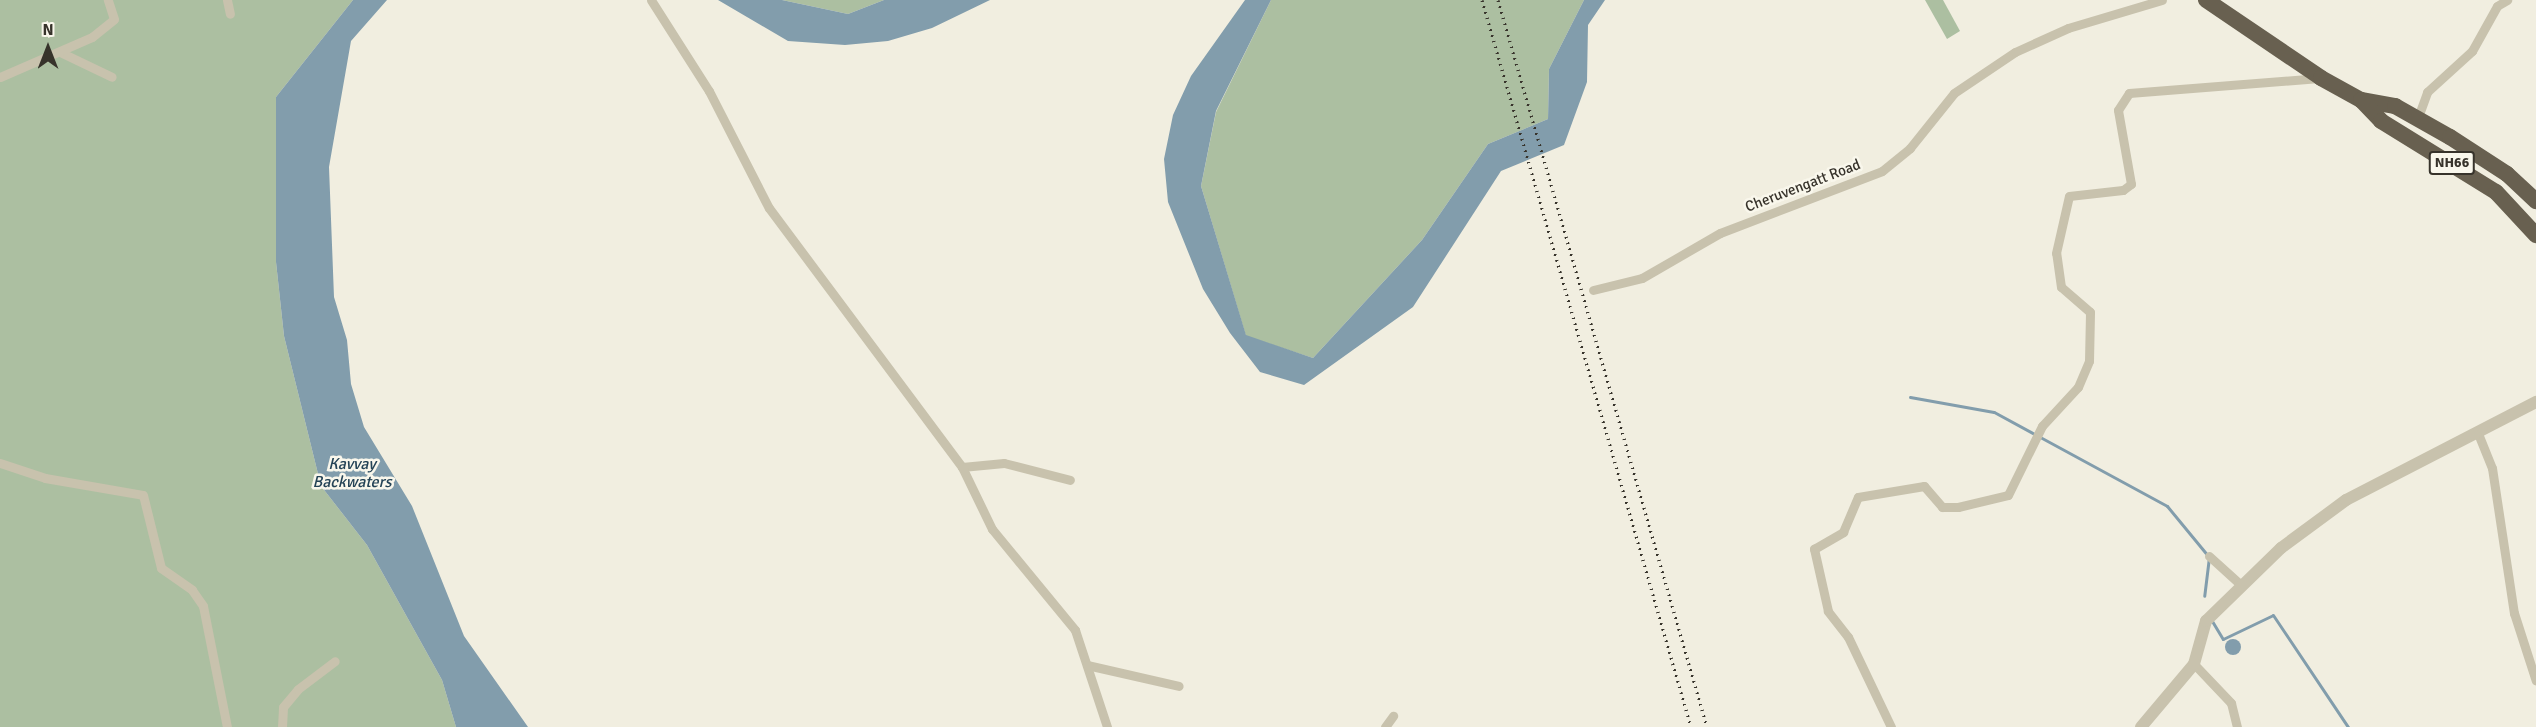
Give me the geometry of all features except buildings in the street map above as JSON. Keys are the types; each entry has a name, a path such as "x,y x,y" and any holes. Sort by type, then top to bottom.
{"highway":[{"name":"NH66","path":"2206,0 2321,78 2361,100 2381,121 2496,192 2536,235"},
{"name":"NH66","path":"2361,100 2395,106 2507,174 2536,201"}],"street":[{"path":"0,77 62,53 114,19 108,0"},
{"path":"227,0 230,14"},
{"path":"651,0 709,91 769,208 962,467 992,529 1075,630 1107,727"},
{"name":"Cheruvengatt Road","path":"1593,291 1642,278 1720,233 1882,171 1910,148 1954,93 2015,52 2068,28 2162,0"},
{"path":"2417,120 2427,92 2472,51 2497,6 2507,0"},
{"path":"62,53 112,77"},
{"path":"1891,727 1848,637 1828,610 1814,549 1843,532 1858,497 1924,486 1942,507 1958,507 2008,495 2039,430 2078,387 2089,361 2090,312 2061,287 2055,265 2066,199 2074,192 2123,190 2131,184 2118,110 2129,93 2321,78"},
{"path":"2141,727 2194,664 2206,621 2241,585 2346,500 2536,402"},
{"path":"2477,431 2492,468 2514,613 2536,681"},
{"path":"0,463 45,478 143,495 161,568 192,590 203,606 227,727"},
{"path":"962,467 1004,463 1070,480"},
{"path":"2210,556 2241,585"},
{"path":"282,727 283,707 298,688 335,661"},
{"path":"2194,664 2231,703 2237,727"},
{"path":"1088,665 1179,686"},
{"path":"1385,727 1393,716"}],"green space":[{"path":"0,0 353,0 276,97 276,262 284,336 321,486 367,545 442,680 456,727 0,727"},
{"path":"782,0 884,0 848,14"},
{"path":"1271,0 1584,0 1549,69 1548,119 1488,144 1422,240 1313,358 1246,336 1201,186 1216,112"},
{"path":"1925,0 1943,0 1960,31 1947,39"}],"water":[{"name":"Kavvay Backwaters","path":"353,0 387,0 351,41 329,167 334,297 347,340 351,384 364,427 412,506 464,636 528,727 456,727 442,680 367,545 321,486 284,336 276,262 276,97"},
{"path":"718,0 782,0 848,14 884,0 990,0 932,28 888,41 845,45 788,41"},
{"path":"1245,0 1271,0 1216,111 1201,186 1246,335 1313,358 1422,240 1488,144 1548,119 1549,69 1584,0 1605,0 1588,25 1587,82 1564,145 1501,171 1413,307 1304,385 1260,372 1230,333 1203,289 1168,202 1164,159 1173,115 1191,76"},
{"path":"2233,639 2241,647 2233,655 2225,647"}],"waterway":[{"path":"1910,397 1994,412 2167,506 2209,557 2204,596"},
{"path":"2212,621 2223,639 2273,615 2348,727"}],"railway":[{"path":"1482,0 1691,727"},
{"path":"1498,0 1707,727"}]}
